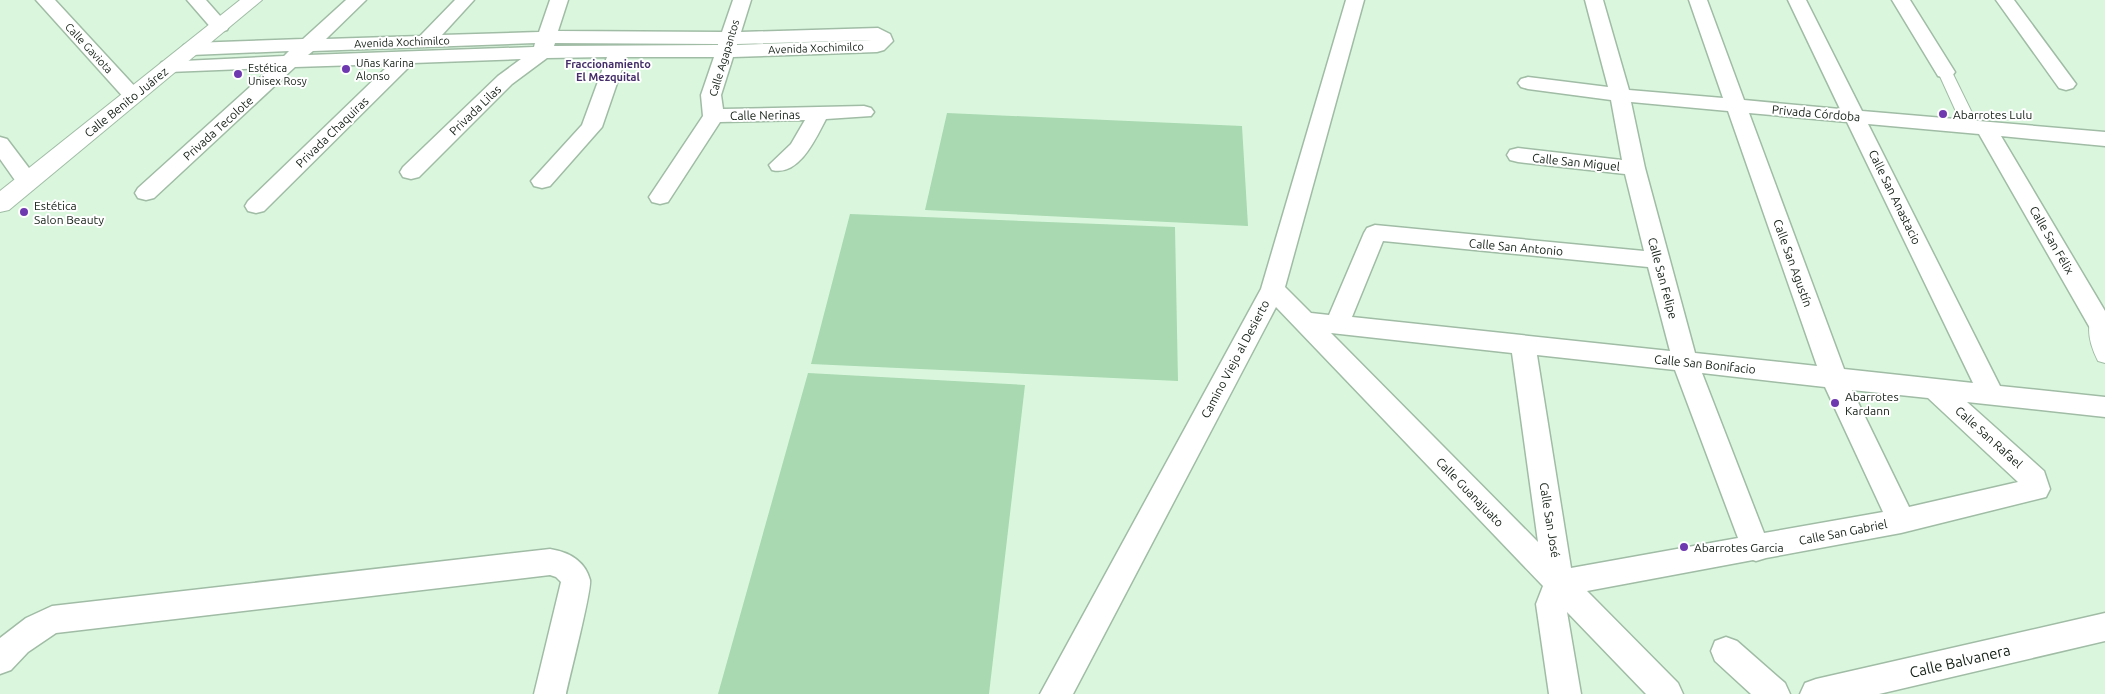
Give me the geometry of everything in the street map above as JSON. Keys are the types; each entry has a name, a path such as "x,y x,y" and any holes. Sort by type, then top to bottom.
{"street":[{"name":"Calle Gaviota","path":"44,0 133,96"},
{"path":"196,0 220,26"},
{"name":"Calle Benito Juárez","path":"0,204 252,0"},
{"name":"Privada Tecolote","path":"146,193 357,0"},
{"path":"425,41 465,0"},
{"path":"544,44 559,0"},
{"name":"Calle Agapantos","path":"713,116 711,95 742,0"},
{"name":"Camino Viejo al Desierto","path":"1056,694 1273,289 1355,0"},
{"name":"Calle San Felipe","path":"1594,0 1620,95 1634,168 1685,362 1756,549"},
{"name":"Calle San Agustín","path":"1698,0 1834,378 1901,521"},
{"name":"Calle San Anastacio","path":"1797,0 1992,395"},
{"name":"Calle San Félix","path":"1901,0 2100,322 2100,347 2105,356"},
{"path":"2005,0 2066,84"},
{"name":"Avenida Xochimilco","path":"170,66 408,57 544,44 618,53 728,45 878,34 883,38 883,41 877,46 728,45 544,44 425,41 191,49"},
{"name":"Privada Lilas","path":"411,172 544,44"},
{"path":"542,181 592,127 618,53"},
{"name":"Privada Chaquiras","path":"256,206 408,57"},
{"name":"Privada Córdoba","path":"1528,83 1620,95 2105,139"},
{"name":"Calle Nerinas","path":"713,116 864,112"},
{"path":"780,165 800,148 818,114"},
{"path":"660,197 688,157 713,116"},
{"path":"0,144 27,181"},
{"name":"Calle San Miguel","path":"1518,155 1634,168"},
{"name":"Calle San Antonio","path":"1336,324 1375,233 1658,260"},
{"name":"Calle Guanajuato","path":"1273,289 1667,694"},
{"name":"Calle San Bonifacio","path":"1304,321 2105,407"},
{"name":"Calle San José","path":"1523,344 1559,583 1551,604 1565,694"},
{"name":"Calle San Rafael","path":"1936,389 2034,479 2036,490"},
{"name":"Calle San Gabriel","path":"1559,583 1756,549 1901,521 2036,490"},
{"path":"0,660 12,645 28,632 52,620 550,562 563,564 570,570 576,582 550,694"},
{"name":"Calle Balvanera","path":"1816,694 2105,628"},
{"path":"1726,651 1774,694"}],"green space":[{"path":"947,113 1242,126 1248,226 925,210"},
{"path":"850,214 1175,227 1178,381 811,364"},
{"path":"808,373 1025,385 989,694 718,694"}],"place":[{"name":"Uñas Karina Alonso","path":"346,69"},
{"name":"Estética Unisex Rosy","path":"238,74"},
{"name":"Abarrotes Lulu","path":"1943,114"},
{"name":"Estética Salon Beauty","path":"24,212"},
{"name":"Abarrotes Kardann","path":"1835,403"},
{"name":"Abarrotes Garcia","path":"1684,547"}],"district":[{"name":"Fraccionamiento El Mezquital","path":"608,70"}]}
